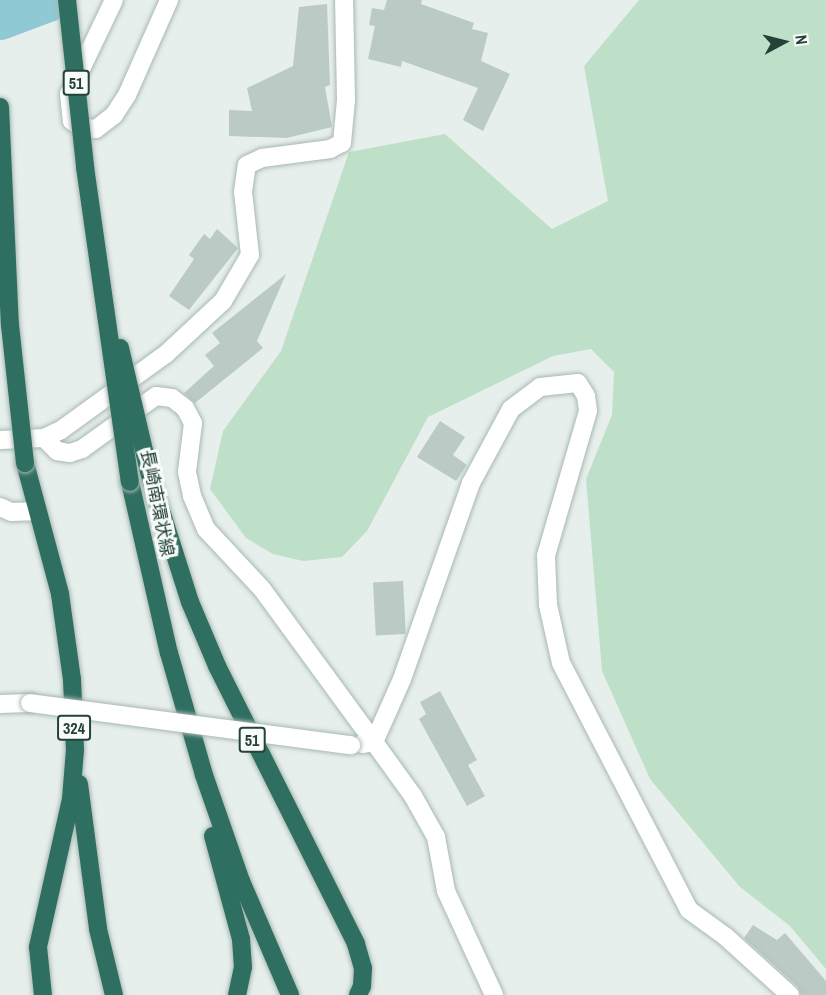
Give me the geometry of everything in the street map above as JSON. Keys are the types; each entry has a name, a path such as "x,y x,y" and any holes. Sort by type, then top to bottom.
{"highway":[{"name":"長崎南環状線","path":"67,0 85,167 137,523 204,775 241,881 290,995"},
{"name":"324","path":"0,107 10,326 26,463 35,511 65,624 75,750 71,799 38,947 43,995"},
{"name":"51","path":"85,167 114,321 150,476 190,602 217,666 356,944 363,968 363,986 358,995"},
{"name":"51","path":"137,523 162,658 241,939 243,967 237,995"},
{"path":"75,750 98,929 114,995"}],"street":[{"path":"114,0 69,94 72,121 81,127 96,129 114,115 127,95 169,0"},
{"path":"0,440 44,438 61,430 166,354 223,301 250,255 243,192 247,165 262,158 330,149 342,143 346,100 344,0"},
{"path":"374,742 402,680 471,483 512,409 540,387 578,383 586,396 588,411 546,556 548,605 561,663 689,910 726,937 790,995"},
{"path":"44,438 57,451 70,453 82,449 156,396 172,398 185,408 193,423 187,472 192,496 206,529 262,589 413,796 436,837 447,891 494,995"},
{"path":"0,507 11,512 35,511"},
{"path":"0,704 30,703 351,746 374,742"}],"green space":[{"path":"639,0 826,0 826,969 790,926 740,887 650,779 602,671 586,479 612,415 614,372 591,349 553,356 428,417 367,531 342,557 303,561 273,554 246,538 210,489 223,431 281,351 349,152 445,134 552,229 608,201 584,66"}],"building":[{"path":"387,0 422,0 421,4 474,23 472,29 488,33 481,61 510,74 483,131 463,120 478,88 402,61 401,67 368,59 375,26 369,25 372,8 384,10"},
{"path":"327,4 330,85 325,87 332,127 287,138 229,136 229,110 252,111 247,88 293,66 299,7"},
{"path":"217,229 238,248 189,310 169,296 194,259 189,255 204,234 210,239"},
{"path":"286,274 257,341 263,348 195,403 184,393 214,366 205,355 220,343 212,333"},
{"path":"440,421 465,437 453,455 467,465 456,481 417,457"},
{"path":"403,581 406,634 376,635 373,583"},
{"path":"440,691 477,760 468,765 485,796 467,806 419,719 426,714 420,702"},
{"path":"753,925 777,940 785,933 826,981 826,995 801,995 798,987 744,938"}],"waterway":[{"path":"0,19 51,0"}]}
